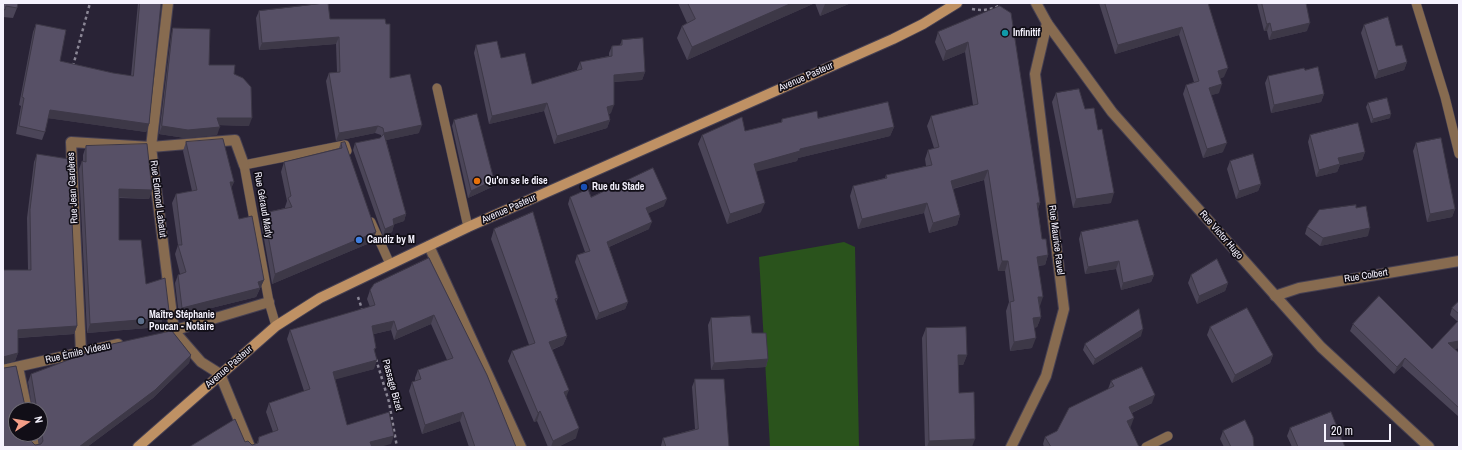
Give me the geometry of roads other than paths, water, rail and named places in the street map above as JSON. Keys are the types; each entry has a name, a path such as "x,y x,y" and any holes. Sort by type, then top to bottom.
{"main road":[{"name":"Avenue Pasteur","path":"138,447 276,326 320,298 468,227 892,39 923,24 956,4"}],"street":[{"name":"Rue Edmond Labatut","path":"168,3 151,147 174,331"},
{"name":"Rue Victor Hugo","path":"1036,3 1047,23 1112,112 1320,348 1429,447"},
{"name":"Rue Maurice Ravel","path":"1011,447 1046,376 1064,309 1035,74 1047,23"},
{"name":"Rue Jean Gardères","path":"81,352 71,142 151,147 235,140 244,165"},
{"path":"429,246 521,447"},
{"name":"Rue Colbert","path":"1275,296 1299,288 1459,261"},
{"path":"158,334 174,331 269,302"},
{"path":"174,331 201,362 220,374 250,447"},
{"name":"Rue Émile Videau","path":"3,370 127,341"},
{"path":"18,367 25,402"}],"lane":[{"path":"1416,3 1445,97 1459,154"},
{"path":"437,88 468,227"},
{"name":"Rue Géraud Marly","path":"276,326 269,302 244,165 349,145 350,160"},
{"path":"367,210 390,264"},
{"path":"1146,447 1168,436"}],"place":[{"name":"Infinitif","path":"1005,33"},
{"name":"Qu'on se le dise","path":"477,181"},
{"name":"Rue du Stade","path":"584,187"},
{"name":"Candiz by M","path":"359,240"},
{"name":"Maître Stéphanie Poucan - Notaire","path":"141,321"}]}
